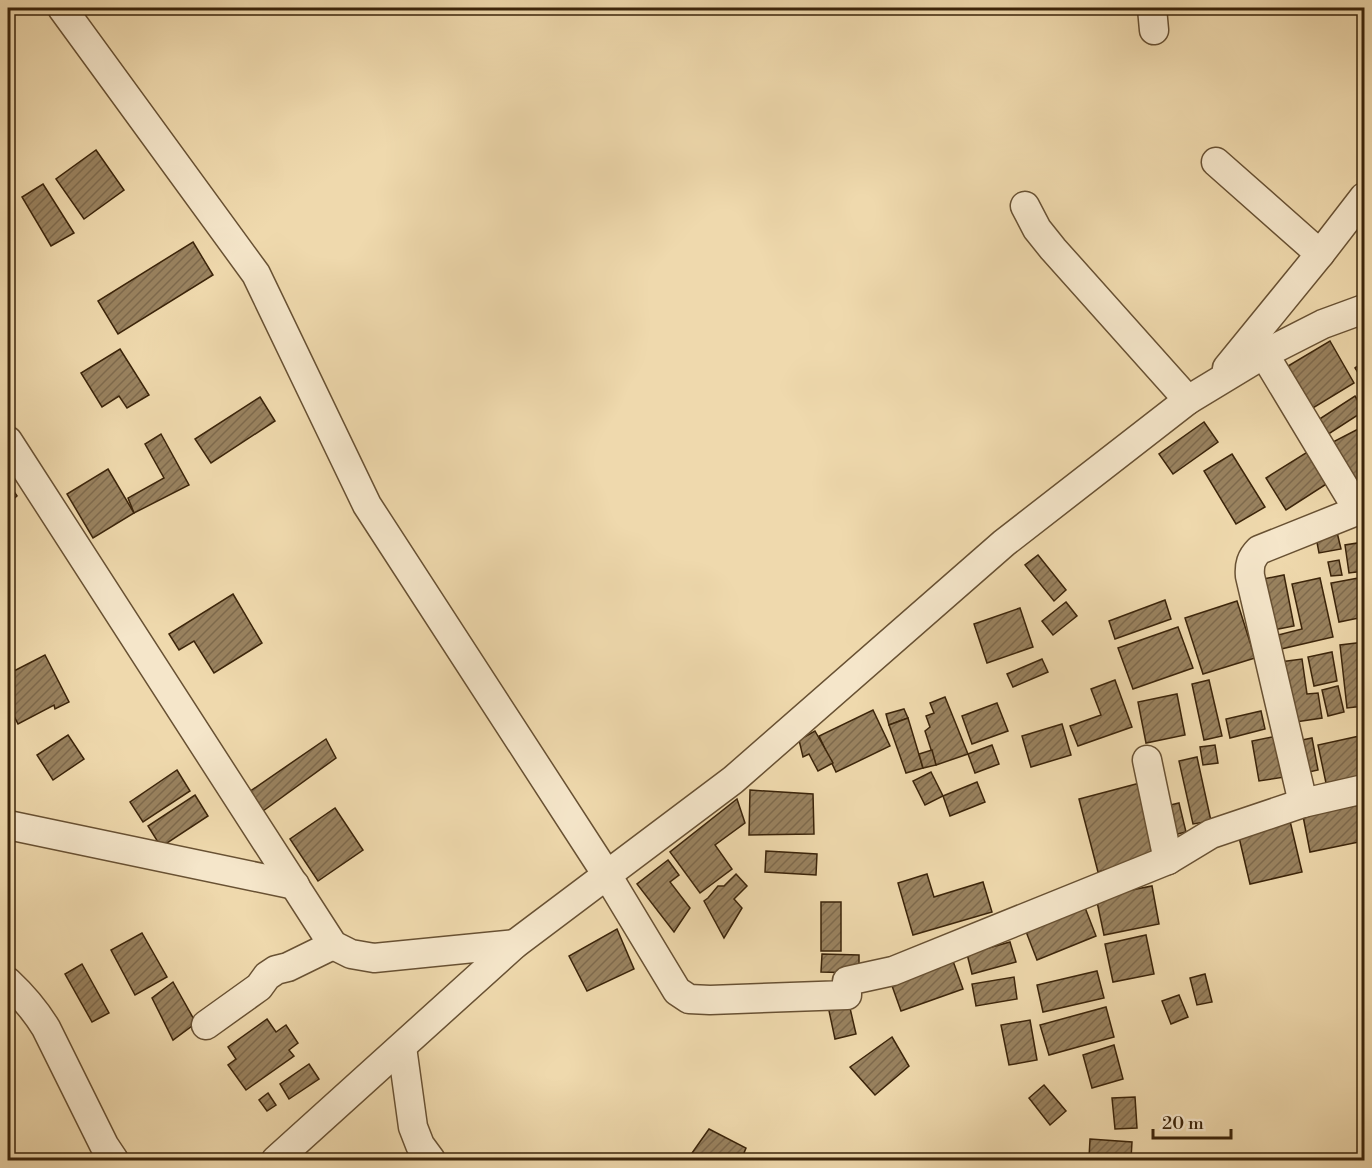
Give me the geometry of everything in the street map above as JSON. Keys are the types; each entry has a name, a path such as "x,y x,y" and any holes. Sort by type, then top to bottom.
{"street":[{"path":"62,8 256,274 366,505 607,875 677,991 689,999 847,995 847,981 893,971 1168,860 1211,834 1304,803 1365,789"},
{"path":"1216,162 1320,254"},
{"path":"1215,383 1365,197"},
{"path":"1025,206 1037,229 1053,249 1188,400"},
{"path":"276,1161 515,944 733,780 1004,543 1188,400 1264,354 1323,324 1365,309"},
{"path":"1264,354 1361,509 1259,550 1249,566 1304,803"},
{"path":"8,441 333,945 351,954 374,958 515,944"},
{"path":"1147,760 1168,860"},
{"path":"8,825 295,885"},
{"path":"206,1024 260,987 267,976 276,970 288,967 333,945"},
{"path":"8,982 22,995 46,1028 114,1161"},
{"path":"402,1047 413,1127 430,1161"}],"building":[{"path":"96,150 124,190 84,219 56,179"},
{"path":"43,184 74,233 51,246 22,197"},
{"path":"193,242 213,275 118,334 98,301"},
{"path":"1330,341 1354,383 1308,411 1283,369"},
{"path":"120,349 149,395 127,408 119,396 102,407 81,373"},
{"path":"1364,361 1364,382 1355,368"},
{"path":"1355,396 1364,411 1327,435 1318,420"},
{"path":"260,397 275,421 211,463 195,439"},
{"path":"1204,422 1218,442 1173,474 1159,454"},
{"path":"1364,426 1364,493 1358,496 1331,443"},
{"path":"161,434 189,485 134,513 128,498 164,478 145,444"},
{"path":"1309,451 1328,483 1286,510 1266,478"},
{"path":"1232,454 1265,507 1236,524 1204,471"},
{"path":"108,469 134,513 93,538 67,494"},
{"path":"8,483 17,496 8,504"},
{"path":"1336,528 1341,549 1319,553 1315,532"},
{"path":"1364,542 1364,571 1349,573 1345,545"},
{"path":"1038,555 1066,590 1054,601 1025,565"},
{"path":"1339,560 1342,575 1331,576 1328,562"},
{"path":"1284,575 1294,626 1273,630 1263,579"},
{"path":"1364,577 1364,617 1339,622 1331,583"},
{"path":"1320,578 1333,637 1281,649 1278,635 1302,629 1292,584"},
{"path":"233,594 262,643 214,673 194,641 179,650 169,634"},
{"path":"1165,600 1171,619 1115,639 1109,621"},
{"path":"1237,601 1255,658 1203,674 1185,618"},
{"path":"1066,602 1077,616 1053,635 1042,621"},
{"path":"1020,608 1033,647 987,663 974,624"},
{"path":"1178,627 1193,668 1133,689 1118,648"},
{"path":"1364,642 1364,706 1347,708 1340,645"},
{"path":"1332,652 1337,681 1314,686 1308,657"},
{"path":"45,655 69,702 55,709 54,705 18,724 8,704 8,674"},
{"path":"1042,659 1048,672 1013,687 1007,674"},
{"path":"1302,659 1307,694 1318,693 1322,718 1289,723 1280,662"},
{"path":"1115,680 1132,727 1078,746 1070,726 1101,715 1091,689"},
{"path":"1209,680 1222,736 1204,740 1192,684"},
{"path":"1338,686 1344,712 1328,716 1322,690"},
{"path":"1177,694 1185,735 1146,743 1138,702"},
{"path":"945,697 968,754 936,765 925,731 930,727 926,716 934,713 930,703"},
{"path":"997,703 1008,731 972,744 962,716"},
{"path":"904,709 908,718 889,725 886,714"},
{"path":"873,710 890,746 836,772 819,736"},
{"path":"1261,711 1265,729 1230,738 1226,719"},
{"path":"908,718 923,768 906,773 889,725"},
{"path":"1062,724 1071,755 1031,767 1022,736"},
{"path":"815,731 833,763 818,771 809,754 803,757 799,740"},
{"path":"68,735 84,759 53,780 37,755"},
{"path":"1364,735 1364,775 1326,783 1318,745"},
{"path":"1277,736 1285,777 1259,781 1252,741"},
{"path":"1312,738 1318,770 1304,773 1297,741"},
{"path":"326,739 336,758 263,811 249,792"},
{"path":"992,745 999,764 975,773 968,754"},
{"path":"1215,745 1218,763 1203,765 1200,747"},
{"path":"932,750 936,765 923,768 919,754"},
{"path":"1197,757 1211,821 1193,824 1179,761"},
{"path":"177,770 190,791 143,822 130,802"},
{"path":"931,772 943,796 925,805 913,781"},
{"path":"977,782 985,802 950,816 943,796"},
{"path":"1140,783 1159,856 1098,872 1079,799"},
{"path":"750,790 813,794 814,834 749,835"},
{"path":"195,795 208,816 161,847 148,826"},
{"path":"737,799 745,823 715,845 732,869 700,893 670,852"},
{"path":"1179,803 1186,832 1173,835 1166,806"},
{"path":"1364,804 1364,841 1310,852 1303,816"},
{"path":"335,808 363,850 318,881 290,839"},
{"path":"1290,821 1302,872 1250,884 1238,833"},
{"path":"766,851 817,854 816,875 765,872"},
{"path":"668,860 679,875 670,882 690,908 674,932 637,884"},
{"path":"736,874 747,886 734,899 742,908 724,938 704,901 718,886 724,886"},
{"path":"927,874 934,897 983,882 992,912 913,935 898,883"},
{"path":"1152,886 1159,924 1104,935 1096,897"},
{"path":"821,902 841,902 841,951 821,951"},
{"path":"1084,905 1096,936 1037,960 1025,929"},
{"path":"617,929 634,969 587,991 569,956"},
{"path":"142,933 167,977 135,995 111,950"},
{"path":"1146,935 1154,974 1113,982 1105,944"},
{"path":"1010,942 1016,962 972,974 967,954"},
{"path":"822,954 859,955 859,973 821,972"},
{"path":"953,961 963,989 901,1011 891,983"},
{"path":"82,964 109,1013 92,1022 65,974"},
{"path":"1097,971 1104,998 1043,1012 1037,985"},
{"path":"1205,974 1212,1002 1197,1005 1190,978"},
{"path":"1014,977 1017,999 976,1006 972,984"},
{"path":"173,982 196,1023 173,1040 152,998"},
{"path":"847,995 856,1034 835,1039 828,1006"},
{"path":"1179,995 1188,1017 1171,1024 1162,1001"},
{"path":"1106,1007 1114,1037 1049,1055 1040,1025"},
{"path":"267,1019 276,1032 286,1025 298,1043 289,1050 294,1056 246,1090 228,1065 236,1059 228,1047"},
{"path":"1030,1020 1037,1060 1009,1065 1001,1025"},
{"path":"892,1037 909,1066 875,1095 850,1067"},
{"path":"1114,1045 1123,1079 1092,1088 1083,1055"},
{"path":"309,1064 319,1079 289,1099 280,1084"},
{"path":"1044,1085 1066,1111 1050,1125 1029,1098"},
{"path":"268,1093 276,1105 267,1111 259,1100"},
{"path":"1135,1097 1137,1128 1115,1129 1112,1098"},
{"path":"709,1129 746,1148 741,1160 705,1160 692,1153"},
{"path":"1090,1139 1132,1142 1131,1159 1089,1158"}]}
